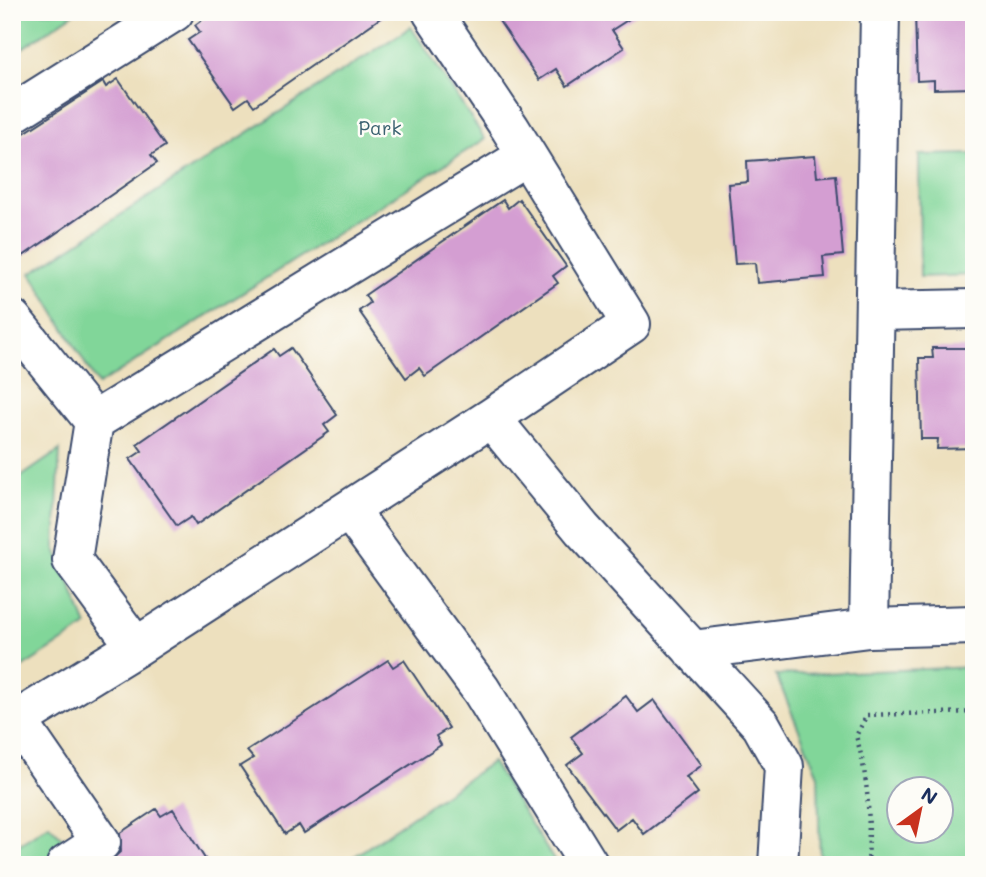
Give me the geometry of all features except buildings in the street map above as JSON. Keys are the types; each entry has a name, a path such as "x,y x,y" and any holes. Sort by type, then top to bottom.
{"street":[{"path":"12,114 174,12"},
{"path":"66,865 101,842 17,720 349,510 631,324 432,12"},
{"path":"869,628 880,12"},
{"path":"94,421 526,156"},
{"path":"876,311 974,309"},
{"path":"12,319 94,421 72,560 136,647"},
{"path":"491,418 582,529 761,725 783,766 778,865"},
{"path":"349,510 481,690 589,865"},
{"path":"692,650 869,628 974,625"}],"path":[{"path":"868,865 870,808 865,766 856,736 867,715 974,712"}],"green space":[{"path":"12,12 76,12 12,55"},
{"name":"Park","path":"411,27 485,139 98,385 31,273"},
{"path":"974,154 974,275 920,277 919,155"},
{"path":"60,450 55,547 87,626 12,674 12,483"},
{"path":"974,667 974,865 820,865 818,775 776,675"},
{"path":"492,762 557,865 342,865"},
{"path":"49,825 72,848 45,865 12,865 12,849"}]}
